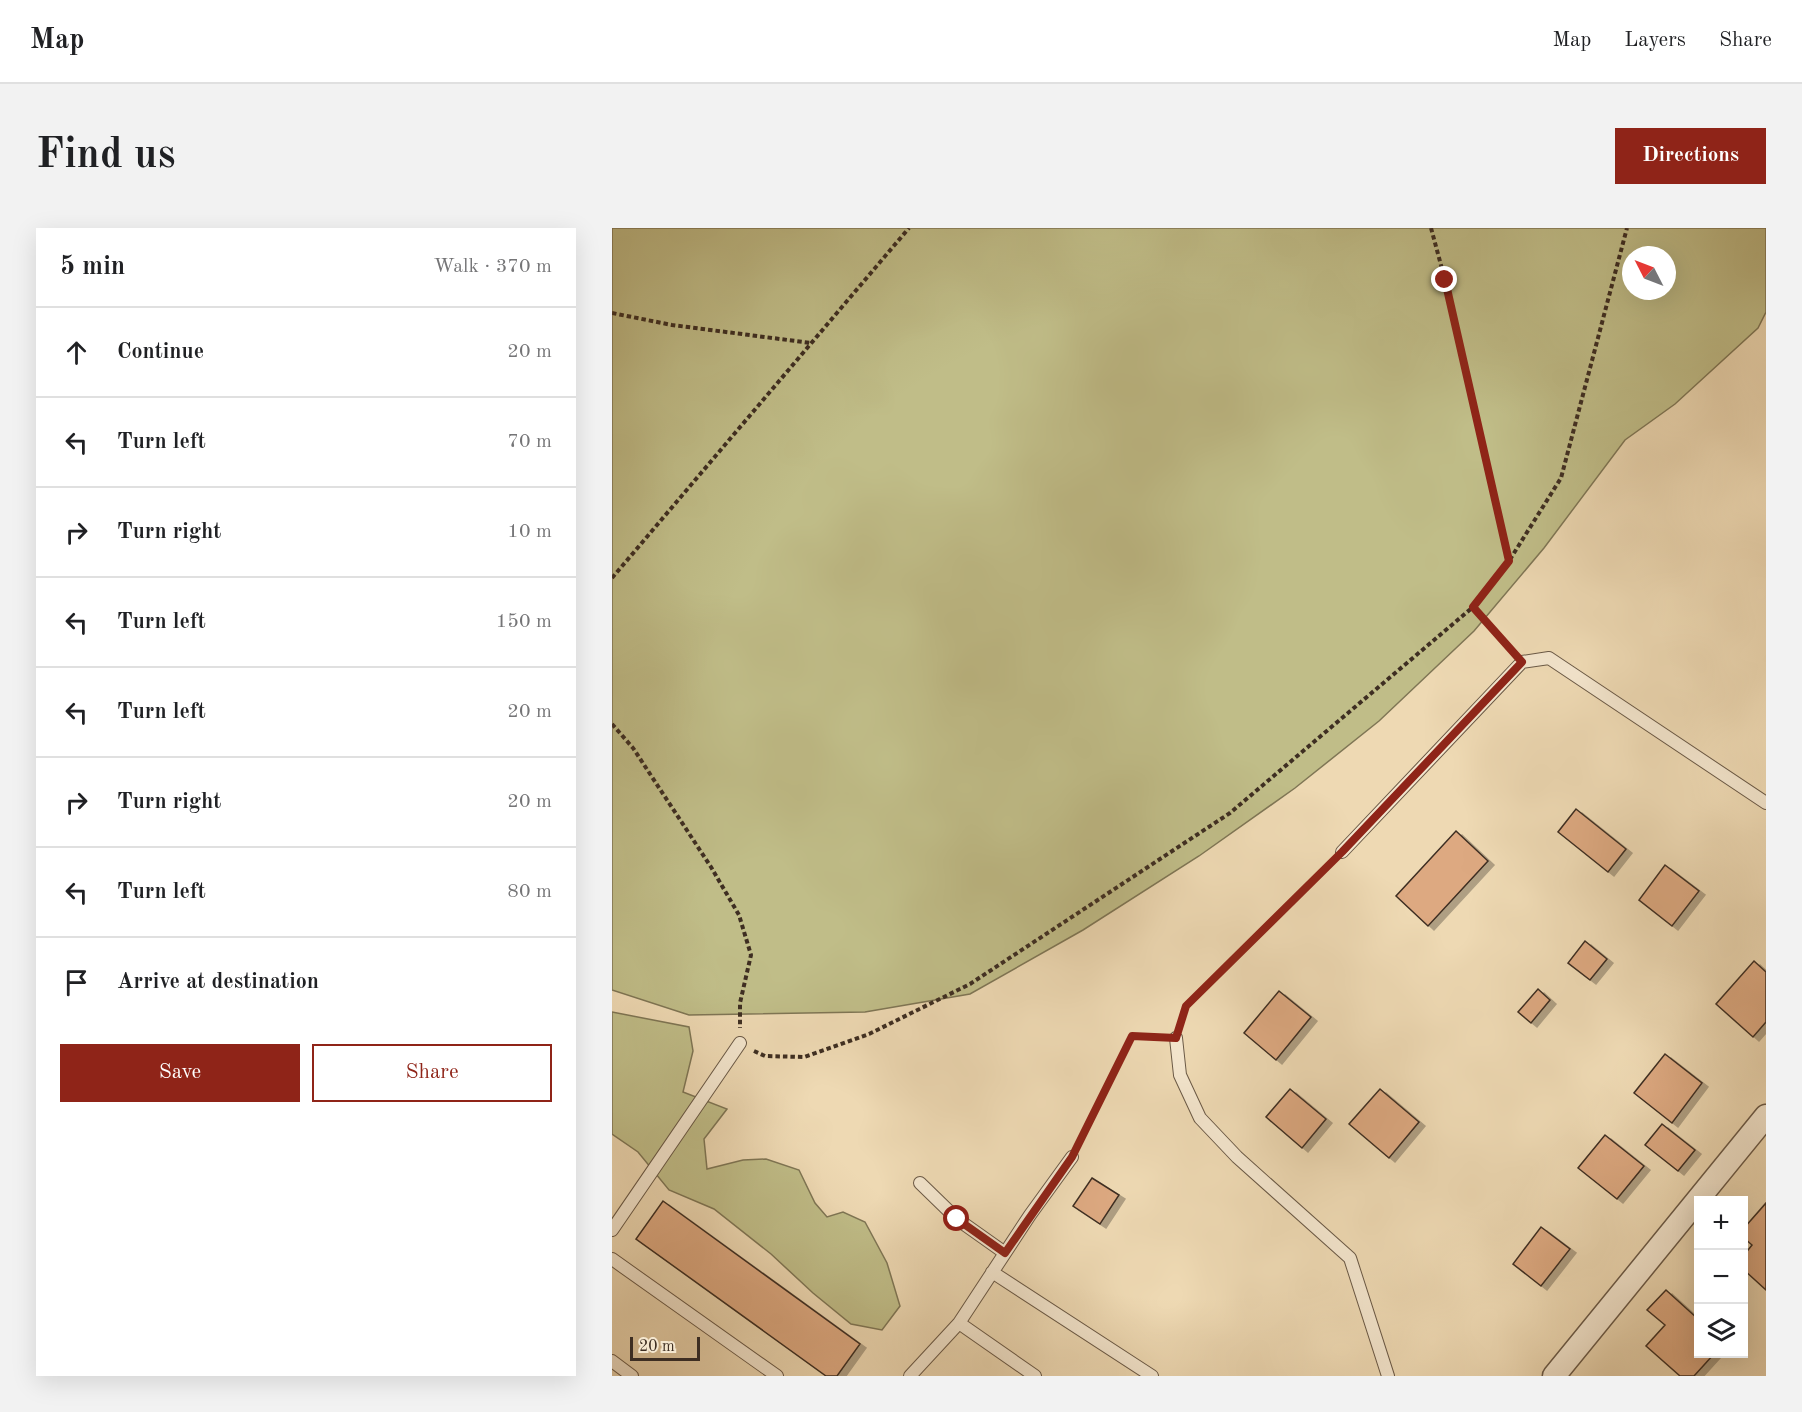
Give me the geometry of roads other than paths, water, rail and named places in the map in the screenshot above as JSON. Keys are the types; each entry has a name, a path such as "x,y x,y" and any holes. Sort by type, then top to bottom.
{"street":[{"path":"1554,1376 1766,1116"}],"lane":[{"path":"1342,852 1522,662 1550,658 1766,803"},
{"path":"1176,1038 1180,1075 1200,1118 1237,1157 1350,1258 1388,1376"},
{"path":"612,1230 740,1043"},
{"path":"909,1376 959,1323 1072,1157"},
{"path":"920,1183 957,1219 1005,1253"},
{"path":"612,1259 777,1376"},
{"path":"993,1272 1152,1376"},
{"path":"959,1323 1035,1376"},
{"path":"612,1361 632,1376"}]}
